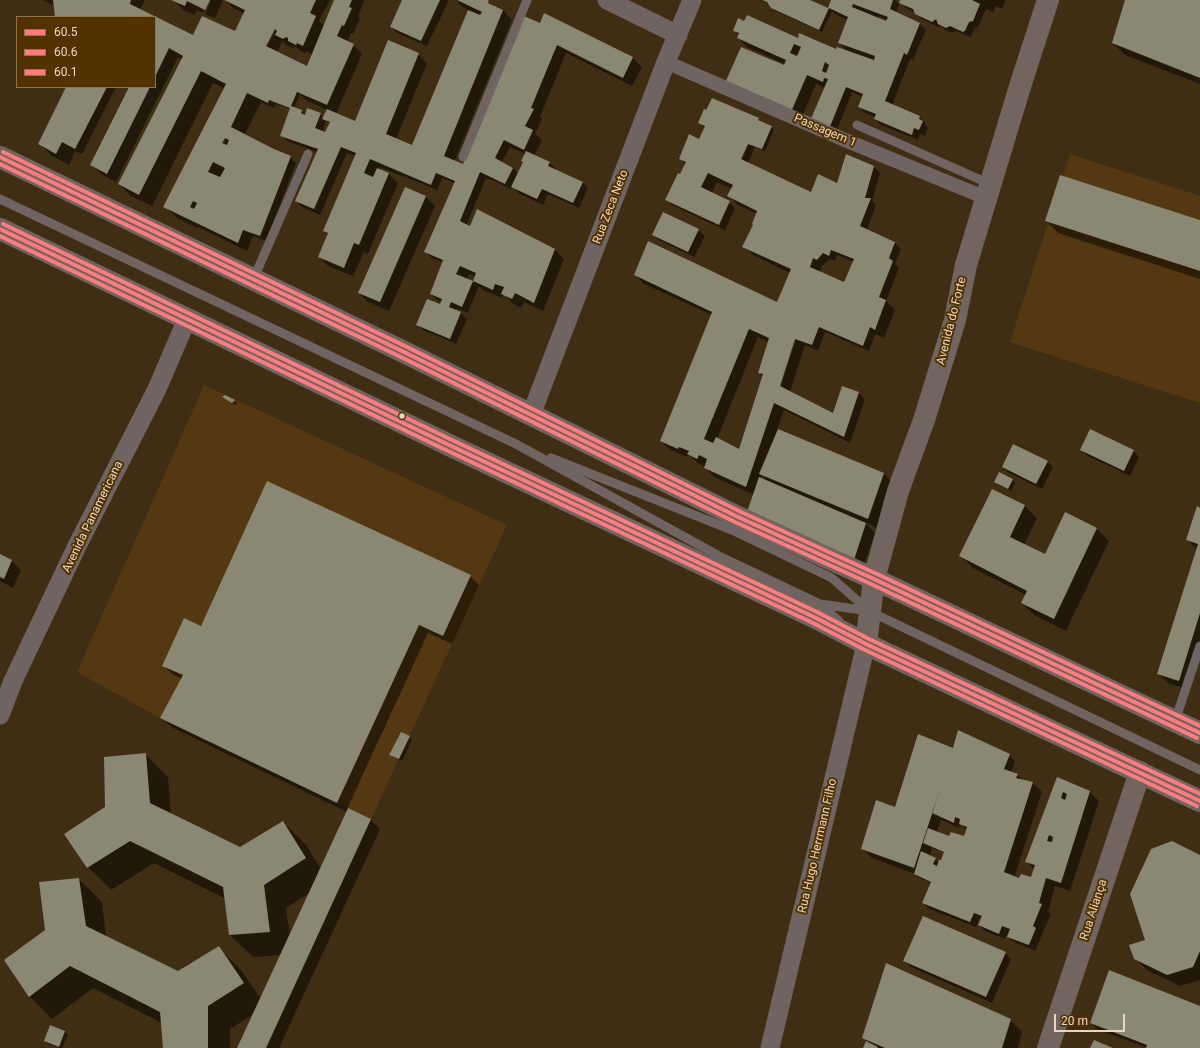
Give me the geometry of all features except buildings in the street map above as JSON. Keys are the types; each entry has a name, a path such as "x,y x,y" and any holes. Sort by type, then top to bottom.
{"main road":[{"name":"Avenida do Forte","path":"866,644 874,578 898,492 924,420 955,320 966,265 1048,0"},
{"path":"0,157 406,353 738,517 874,578 1200,732"},
{"path":"0,229 449,445 814,617 866,644 1200,801"},
{"name":"Rua Aliança","path":"1048,1048 1140,772"}],"street":[{"path":"607,0 678,35"},
{"name":"Rua Zeca Neto","path":"531,415 666,62 692,0"},
{"name":"Passagem 1","path":"666,62 838,137 988,191"},
{"name":"Avenida Panamericana","path":"0,715 13,681 77,546 157,389 187,319"},
{"name":"Rua Hugo Herrmann Filho","path":"770,1048 866,644"}],"lane":[{"path":"463,157 527,0"},
{"path":"857,125 988,191"},
{"path":"253,280 308,154"},
{"path":"0,198 516,444 719,556 820,604 866,644"},
{"path":"516,444 732,530 832,578 869,611 1200,770"},
{"path":"832,578 874,578"},
{"path":"820,604 869,611"},
{"path":"1175,721 1200,646"}],"shaded area":[{"path":"1070,154 1200,196 1200,403 1010,342"},
{"path":"204,385 507,525 371,819 160,718 77,672"}],"transit line":[{"name":"60.1","path":"3,152 409,348 741,512 877,574 1200,726"},
{"name":"60.5","path":"0,157 406,353 738,517 874,579 1200,733"},
{"name":"60.6","path":"0,164 403,358 735,522 871,584 1197,738"},
{"name":"60.1","path":"3,224 452,440 817,612 869,639 1200,794"},
{"name":"60.5","path":"0,229 449,445 814,617 866,644 1200,801"},
{"name":"60.6","path":"0,236 446,450 811,622 863,649 1197,806"}]}
